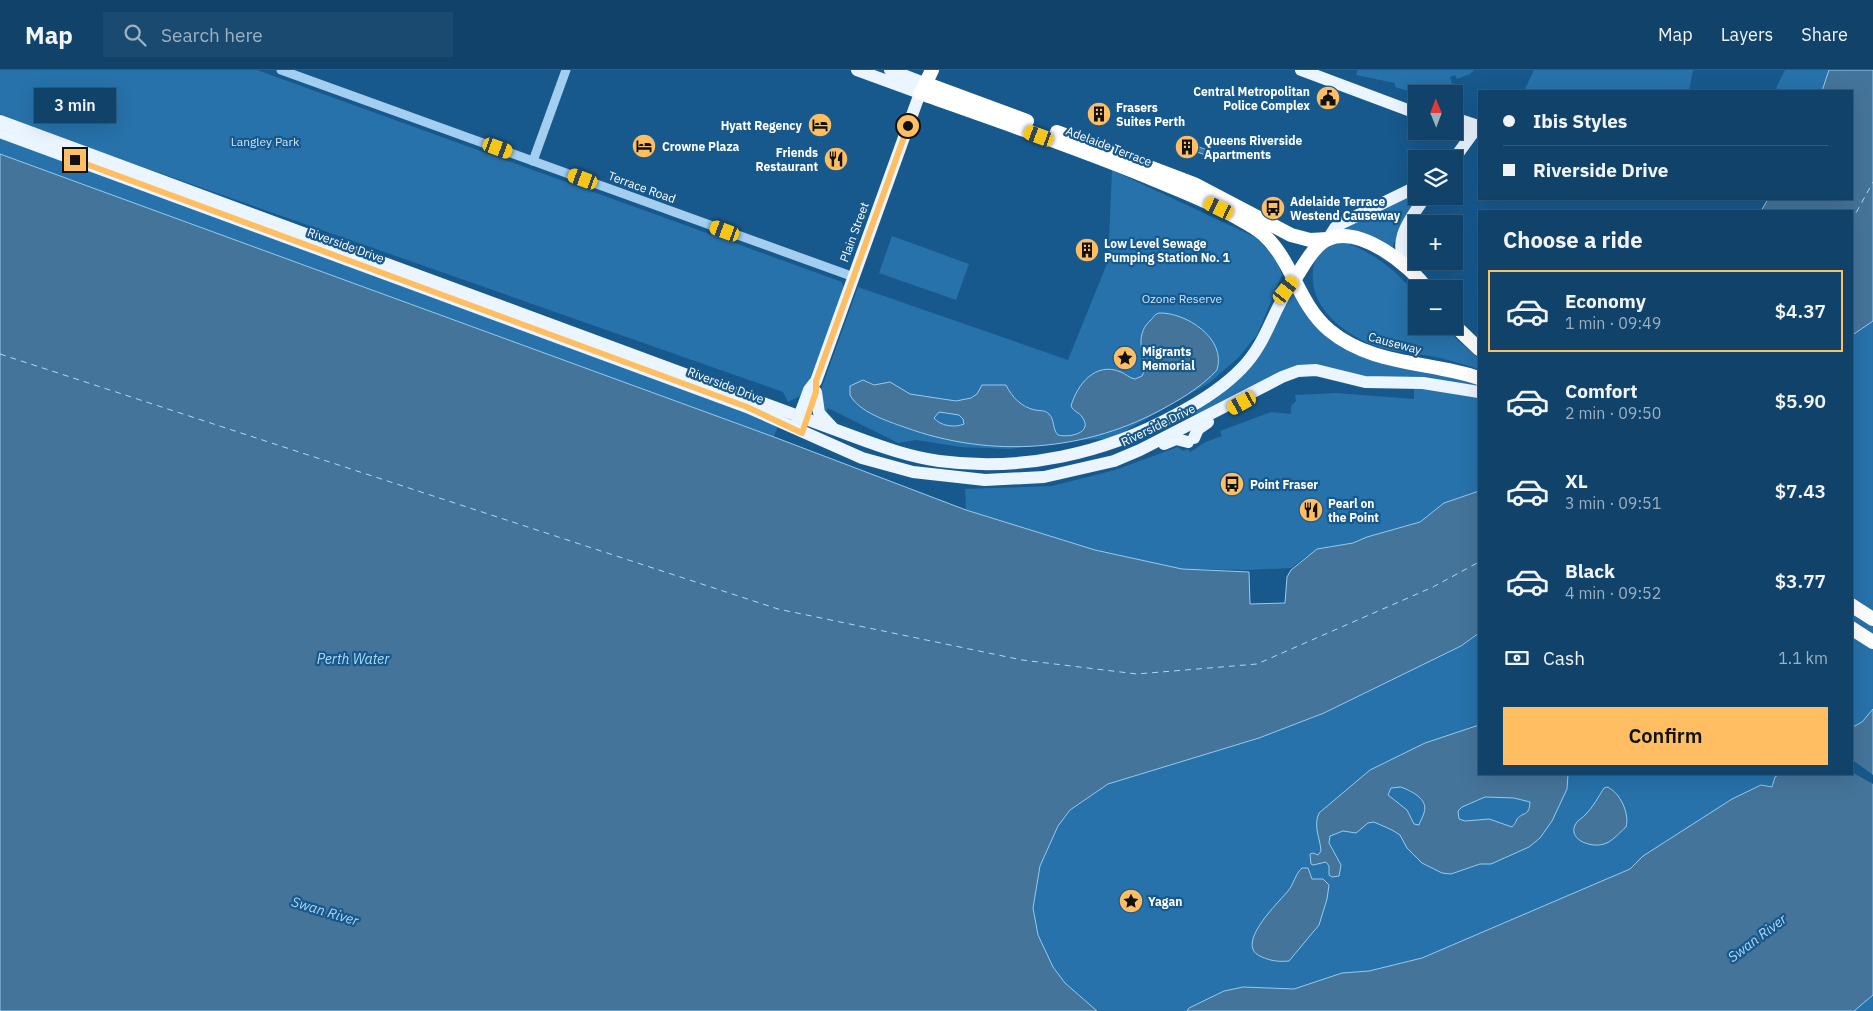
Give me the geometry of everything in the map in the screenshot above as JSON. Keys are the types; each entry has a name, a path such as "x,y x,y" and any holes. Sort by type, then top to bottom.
{"highway":[{"name":"Plain Street","path":"923,82 932,70"},
{"name":"Adelaide Terrace","path":"923,82 1194,184 1291,235 1310,240 1328,239"},
{"name":"Adelaide Terrace","path":"923,82 1231,214 1262,233 1279,253 1294,280"},
{"path":"1294,280 1319,245 1328,239 1345,236 1369,243 1393,256 1413,272 1420,280"},
{"name":"Causeway","path":"1294,280 1310,310 1319,320 1339,337 1361,350 1389,359 1463,373 1478,378"},
{"path":"1463,334 1478,349"},
{"path":"1853,606 1873,619"},
{"path":"1853,629 1873,642"}],"main road":[{"name":"Adelaide Terrace","path":"857,70 923,82"},
{"name":"Adelaide Terrace","path":"890,70 923,82"},
{"path":"1301,70 1408,110"},
{"path":"1324,70 1408,101"},
{"name":"Plain Street","path":"798,431 923,82"},
{"name":"Riverside Drive","path":"0,121 834,430 916,457 983,465 1051,459 1103,447 1152,428 1191,406 1241,370 1254,354 1284,294 1294,280"},
{"path":"1450,150 1465,129"},
{"path":"1457,150 1465,129"},
{"name":"Riverside Drive","path":"0,132 747,407 862,458 895,468 962,478 1044,477 1106,463 1140,450 1289,374 1308,370 1324,371 1365,382 1423,382 1478,392"},
{"path":"1328,239 1335,228 1342,223 1408,191"},
{"path":"1413,272 1405,262 1400,247 1406,227 1420,205"},
{"path":"776,407 796,403 814,388 819,413 834,430"},
{"path":"1140,450 1149,450 1176,439 1191,440 1201,425 1242,403 1249,394"}],"street":[{"name":"Terrace Road","path":"281,70 854,277"},
{"path":"533,161 566,70"}],"green space":[{"name":"Langley Park","path":"0,70 257,70 842,282 844,290 806,389 800,396 788,402 783,392 97,151 0,114"},
{"path":"1358,70 1474,70 1470,74 1457,79 1455,75 1450,77 1452,85 1408,85 1408,91 1395,87 1395,83 1356,75"},
{"path":"1534,70 1693,70 1689,90 1524,90"},
{"path":"1785,70 1829,70 1822,90 1779,90 1776,88"},
{"path":"0,138 730,405 778,426 774,437 0,154"},
{"name":"Ozone Reserve","path":"1112,170 1257,238 1277,261 1282,275 1257,335 1238,358 1209,383 1111,439 1072,440 1010,449 961,447 916,440 898,443 828,408 825,416 820,399 822,387 858,287 1068,360 1108,261"},
{"path":"1408,193 1408,205 1415,205 1399,227 1392,250 1342,229"},
{"path":"892,236 969,264 956,300 879,273"},
{"path":"1342,241 1374,256 1392,270 1408,285 1408,335 1452,335 1478,358 1478,369 1436,357 1377,347 1348,332 1329,316 1316,295 1313,284 1314,265 1319,252 1324,247"},
{"path":"1292,288 1325,333 1478,382 1478,390 1371,380 1307,367 1197,418 1194,413 1241,374"},
{"path":"1873,321 1873,709 1862,722 1853,727 1853,335"},
{"path":"1414,385 1478,395 1478,491 1444,503 1420,522 1367,537 1353,543 1317,549 1291,568 1247,570 1182,569 1095,550 966,510 965,489 1052,486 1115,470 1178,447 1183,451 1188,449 1190,452 1206,442 1222,436 1220,431 1271,412 1291,414 1291,406 1296,401 1295,395 1336,393 1414,399"},
{"path":"1478,634 1478,775 1778,775 1775,777 1772,787 1761,786 1732,799 1643,856 1630,869 1422,958 1369,971 1342,973 1294,989 1243,987 1224,991 1189,1008 1187,1011 1097,1011 1065,983 1053,967 1038,935 1033,908 1040,866 1058,826 1070,810 1108,784 1259,738 1324,713 1461,646"},
{"path":"1873,995 1873,1011 1854,1011"}],"water":[{"path":"1829,70 1873,70 1873,321 1853,335 1853,210 1762,210 1767,200 1853,200 1853,90 1822,90"},
{"path":"1199,147 1224,156 1222,161 1197,152"},
{"name":"Perth Water","path":"0,154 774,437 966,510 1095,550 1182,569 1249,572 1250,604 1285,603 1287,577 1291,570 1317,549 1353,543 1367,537 1420,522 1444,503 1478,491 1478,634 1461,646 1324,713 1259,738 1108,784 1070,810 1058,826 1040,866 1033,908 1038,935 1053,967 1065,983 1097,1011 0,1011"},
{"path":"1159,313 1180,317 1202,329 1216,347 1218,358 1217,370 1194,390 1168,406 1137,421 1105,433 1039,446 1005,447 971,444 937,437 882,419 860,406 850,395 850,386 863,380 874,385 890,382 910,394 956,401 971,398 977,394 982,385 1006,385 1011,394 1021,404 1030,409 1044,411 1049,414 1058,435 1074,435 1083,431 1085,427 1085,422 1081,415 1071,406 1078,390 1088,377 1095,372 1103,370 1112,369 1135,379 1142,376 1146,367 1141,349 1143,330 1155,315","holes":["939,412 959,415 963,419 964,424 956,426 948,426 934,418"]},
{"name":"Swan River","path":"1873,709 1873,995 1854,1011 1187,1011 1189,1008 1224,991 1243,987 1294,989 1342,973 1369,971 1422,958 1630,869 1643,856 1732,799 1761,785 1772,787 1775,777 1778,775 1853,775 1853,727 1862,722"},
{"path":"1478,725 1478,775 1568,775 1567,789 1552,821 1540,838 1529,847 1491,864 1480,864 1451,874 1442,873 1422,863 1407,848 1400,835 1374,822 1368,823 1356,833 1343,831 1330,836 1329,843 1341,865 1339,876 1332,877 1329,875 1329,866 1326,862 1311,864 1310,854 1318,855 1321,851 1317,818 1319,813 1370,770 1425,743","holes":["1401,787 1418,796 1424,804 1424,813 1419,825 1414,824 1407,810 1388,795 1391,788","1485,797 1514,798 1530,802 1527,812 1517,819 1512,827 1489,819 1465,821 1459,819 1458,811 1462,807"]},
{"path":"1607,787 1620,798 1623,804 1627,816 1626,827 1607,843 1599,845 1588,844 1578,839 1575,835 1575,825 1591,808 1604,788"},
{"path":"1302,868 1308,868 1312,879 1323,879 1329,885 1319,925 1289,961 1275,961 1262,957 1254,951 1252,944 1255,934 1260,924 1290,888"}],"pier":[{"path":"1853,760 1873,775 1873,784 1853,772"}],"ferry route":[{"path":"1853,218 1873,182"},
{"path":"0,354 778,609 1022,660 1137,674 1257,664 1433,587 1478,563"}],"place":[{"name":"Central Metropolitan Police Complex","path":"1328,98"},
{"name":"Frasers Suites Perth","path":"1099,114"},
{"name":"Hyatt Regency","path":"820,125"},
{"name":"Crowne Plaza","path":"644,146"},
{"name":"Queens Riverside Apartments","path":"1187,147"},
{"name":"Friends Restaurant","path":"836,159"},
{"name":"Adelaide Terrace Westend Causeway","path":"1273,208"},
{"name":"Low Level Sewage Pumping Station No. 1","path":"1087,250"},
{"name":"Migrants Memorial","path":"1125,358"},
{"name":"Point Fraser","path":"1232,484"},
{"name":"Pearl on the Point","path":"1311,510"},
{"name":"Yagan","path":"1131,901"}],"route":[{"path":"75,160 747,407 802,433 816,392 816,381 908,126"}]}
